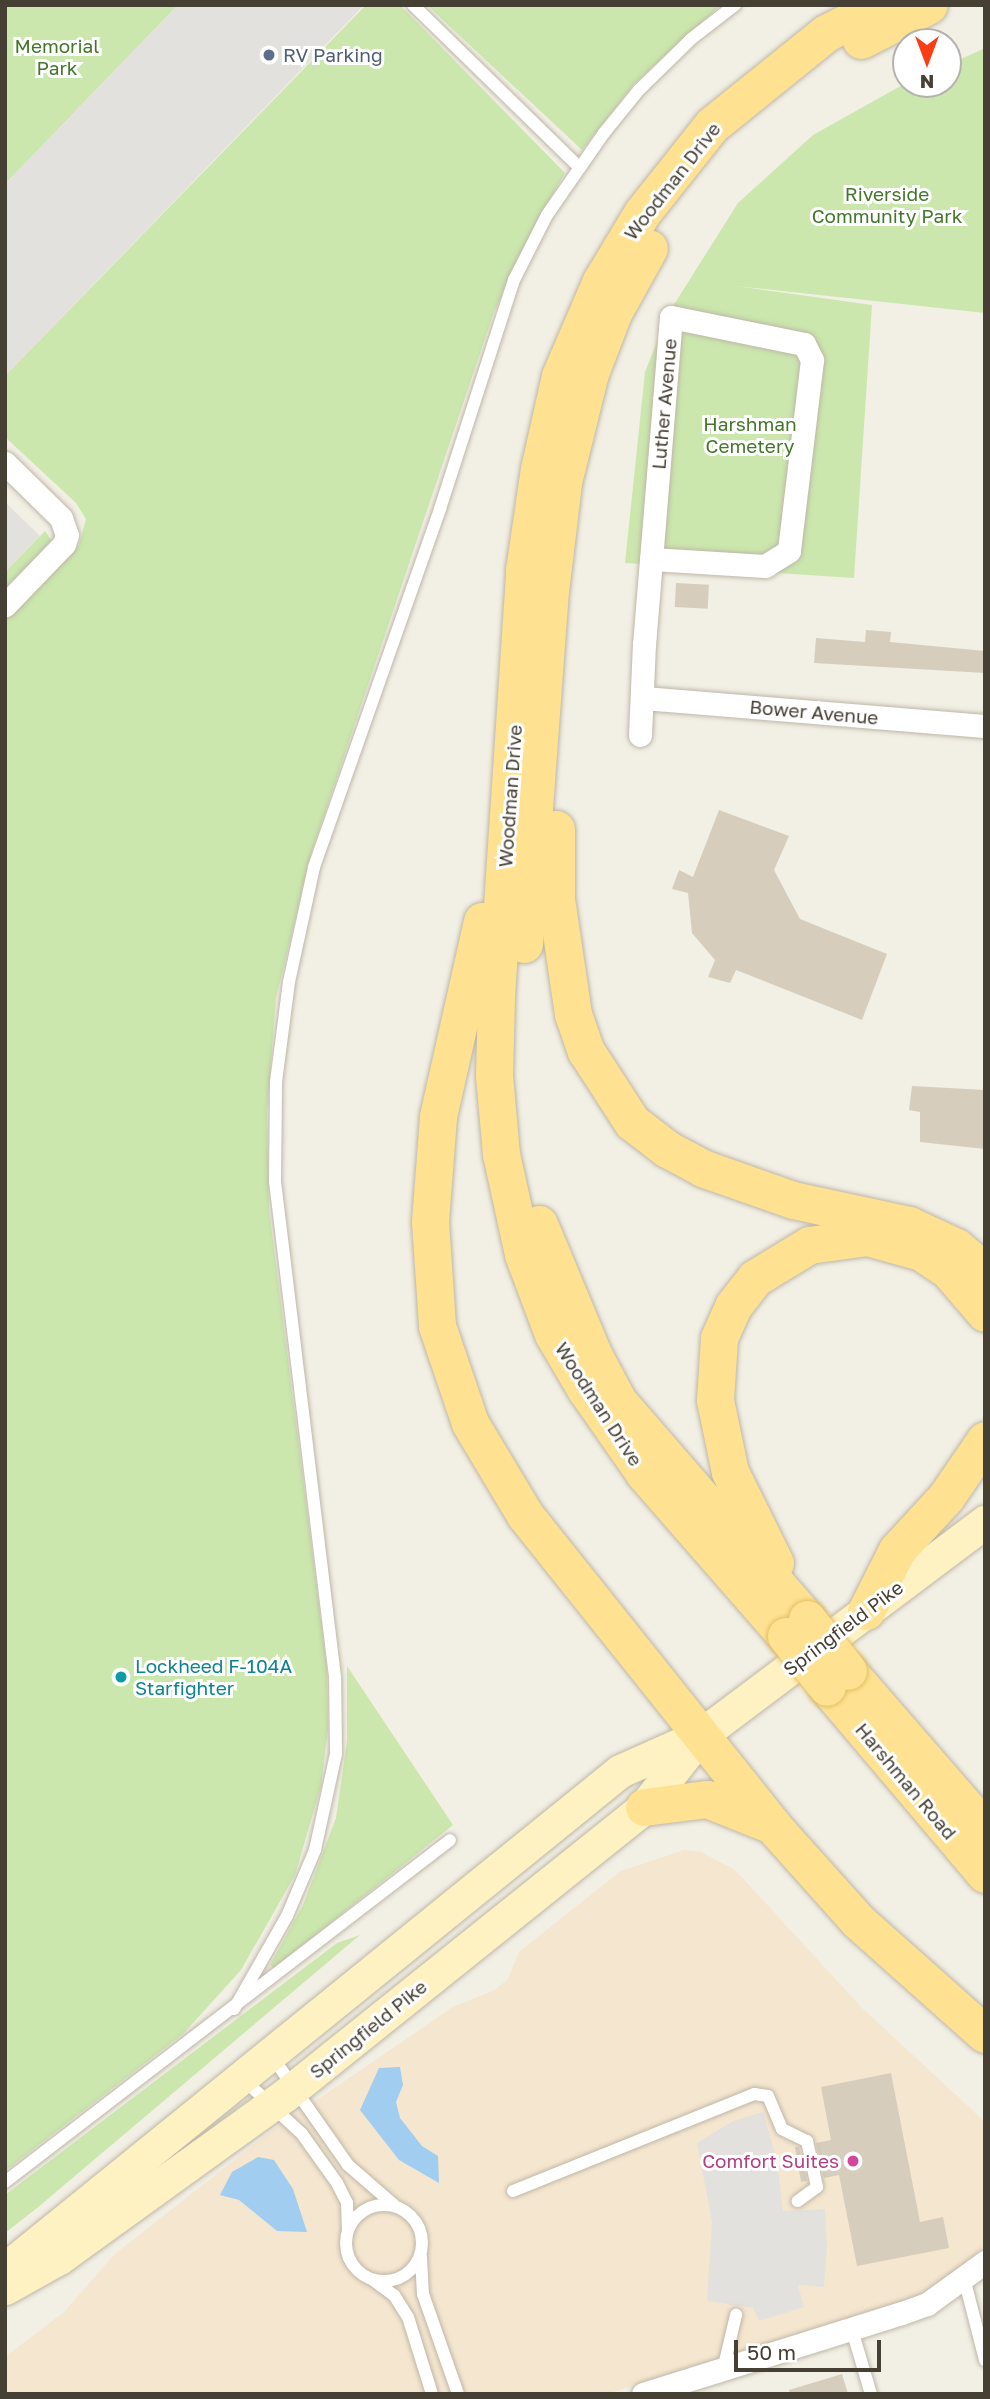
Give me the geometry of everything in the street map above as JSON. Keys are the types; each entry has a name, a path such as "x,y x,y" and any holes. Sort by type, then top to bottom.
{"main road":[{"name":"Woodman Drive","path":"795,1618 644,1473 586,1390 553,1334 523,1254 501,1154 495,1075 496,996 524,570 539,469 560,376 601,281 642,213 712,125 826,33 882,5"},
{"name":"Woodman Drive","path":"795,1618 618,1401 552,1260 538,1219 522,1130 519,1038 554,541 575,424 590,373 613,313 660,230 732,142 767,108 844,50 929,5"},
{"path":"554,541 558,911 573,1014 586,1051 606,1087 632,1122 667,1149 702,1168 784,1197 909,1224 956,1247 981,1299"},
{"path":"515,737 467,995 438,1117 430,1222 437,1326 470,1423 525,1515 773,1826 858,1921 985,2034"},
{"path":"838,1679 795,1618 730,1472 720,1433 714,1366 719,1338 734,1305 755,1278 781,1258 837,1238 867,1237 921,1252 949,1271 981,1299"},
{"path":"866,1611 897,1550 946,1497 985,1440"},
{"name":"Springfield Pike","path":"5,2269 268,2052 620,1771 701,1735 985,1522"},
{"name":"Harshman Road","path":"838,1679 985,1829"},
{"name":"Harshman Road","path":"838,1679 985,1874"},
{"name":"Springfield Pike","path":"5,2288 58,2258 295,2087 644,1807 701,1735"},
{"path":"644,1807 707,1799 773,1826"}],"street":[{"name":"Luther Avenue","path":"640,735 651,559 671,317 804,344 812,360 789,551 765,566 651,559"},
{"path":"5,463 61,518 67,535 64,544 5,606"},
{"name":"Bower Avenue","path":"643,698 985,726"},
{"path":"652,2392 927,2304 985,2262"}],"lane":[{"path":"413,5 579,167"},
{"path":"234,2009 287,1916 315,1850 331,1790 338,1717 275,1182 276,1082 289,982 314,867 440,509 514,280 547,215 579,167 639,90 691,39 735,5"},
{"path":"5,2182 234,2009 450,1840"},
{"path":"268,2052 348,2165 394,2206 416,2221 422,2233 423,2294 458,2394"},
{"path":"240,2076 268,2107 302,2134 337,2183 346,2203 346,2243 352,2264 394,2295 408,2317 432,2394"},
{"path":"513,2191 754,2094 768,2096 782,2129 807,2141 817,2187 798,2201"},
{"path":"348,2230 365,2210 394,2206"},
{"path":"373,2280 404,2277 421,2257"},
{"path":"964,2278 985,2360"},
{"path":"723,2370 736,2315"},
{"path":"852,2330 871,2394"},
{"path":"419,2352 441,2345"}],"shaded area":[{"path":"178,5 364,5 5,376 5,184"},
{"path":"5,502 40,536 5,572"},
{"path":"684,1850 701,1852 735,1870 862,2008 985,2122 985,2245 943,2283 894,2307 606,2394 5,2394 5,2357 64,2312 115,2254 270,2132 453,2007 495,1990 508,1979 519,1952 621,1871"},
{"path":"763,2112 777,2160 783,2211 825,2209 827,2247 824,2287 798,2285 804,2307 759,2321 753,2308 707,2301 712,2222 697,2143 733,2121"}],"green space":[{"name":"Memorial Park","path":"5,5 178,5 5,184"},
{"path":"366,5 400,5 565,173 538,219 494,312 312,851 276,998 267,1113 269,1209 327,1669 328,1729 321,1786 295,1875 241,1970 183,2034 5,2171 5,621 79,545 86,519 76,503 5,437 5,376"},
{"path":"427,5 721,5 634,84 582,150"},
{"path":"985,48 985,313 736,286 872,305 854,578 625,563 645,372 668,314 738,203 813,135 892,91 892,98 962,98 962,59"},
{"path":"45,531 52,541 5,589 5,572"},
{"path":"347,1666 453,1825 274,1968 270,1965 303,1905 336,1818 347,1741"},
{"path":"360,1935 5,2233 5,2195 337,1943"}],"water":[{"path":"400,2067 403,2085 396,2102 400,2118 422,2146 438,2156 439,2183 399,2160 360,2110 379,2068"},
{"path":"258,2157 274,2160 293,2189 307,2232 277,2231 239,2200 220,2195 232,2172"}],"building":[{"path":"676,583 709,585 708,609 675,607"},
{"path":"866,630 891,632 890,642 985,651 985,673 814,663 816,638 865,642"},
{"path":"719,810 789,836 774,870 800,919 887,954 862,1020 736,970 730,983 708,977 715,960 692,933 688,893 672,889 679,870 693,877"},
{"path":"912,1086 985,1090 985,1149 920,1142 920,1112 909,1110"},
{"name":"Comfort Suites","path":"891,2073 920,2222 943,2217 949,2248 857,2266 839,2175 824,2178 816,2143 831,2140 821,2087"},
{"path":"795,2147 799,2147 807,2181 801,2182"},
{"path":"842,2374 848,2394 790,2394 789,2390"}],"place":[{"name":"RV Parking","path":"269,55"},
{"name":"Lockheed F-104A Starfighter","path":"121,1677"},
{"name":"Comfort Suites","path":"853,2161"}],"park label":[{"name":"Riverside Community Park","path":"887,205"},
{"name":"Harshman Cemetery","path":"750,435"}]}
